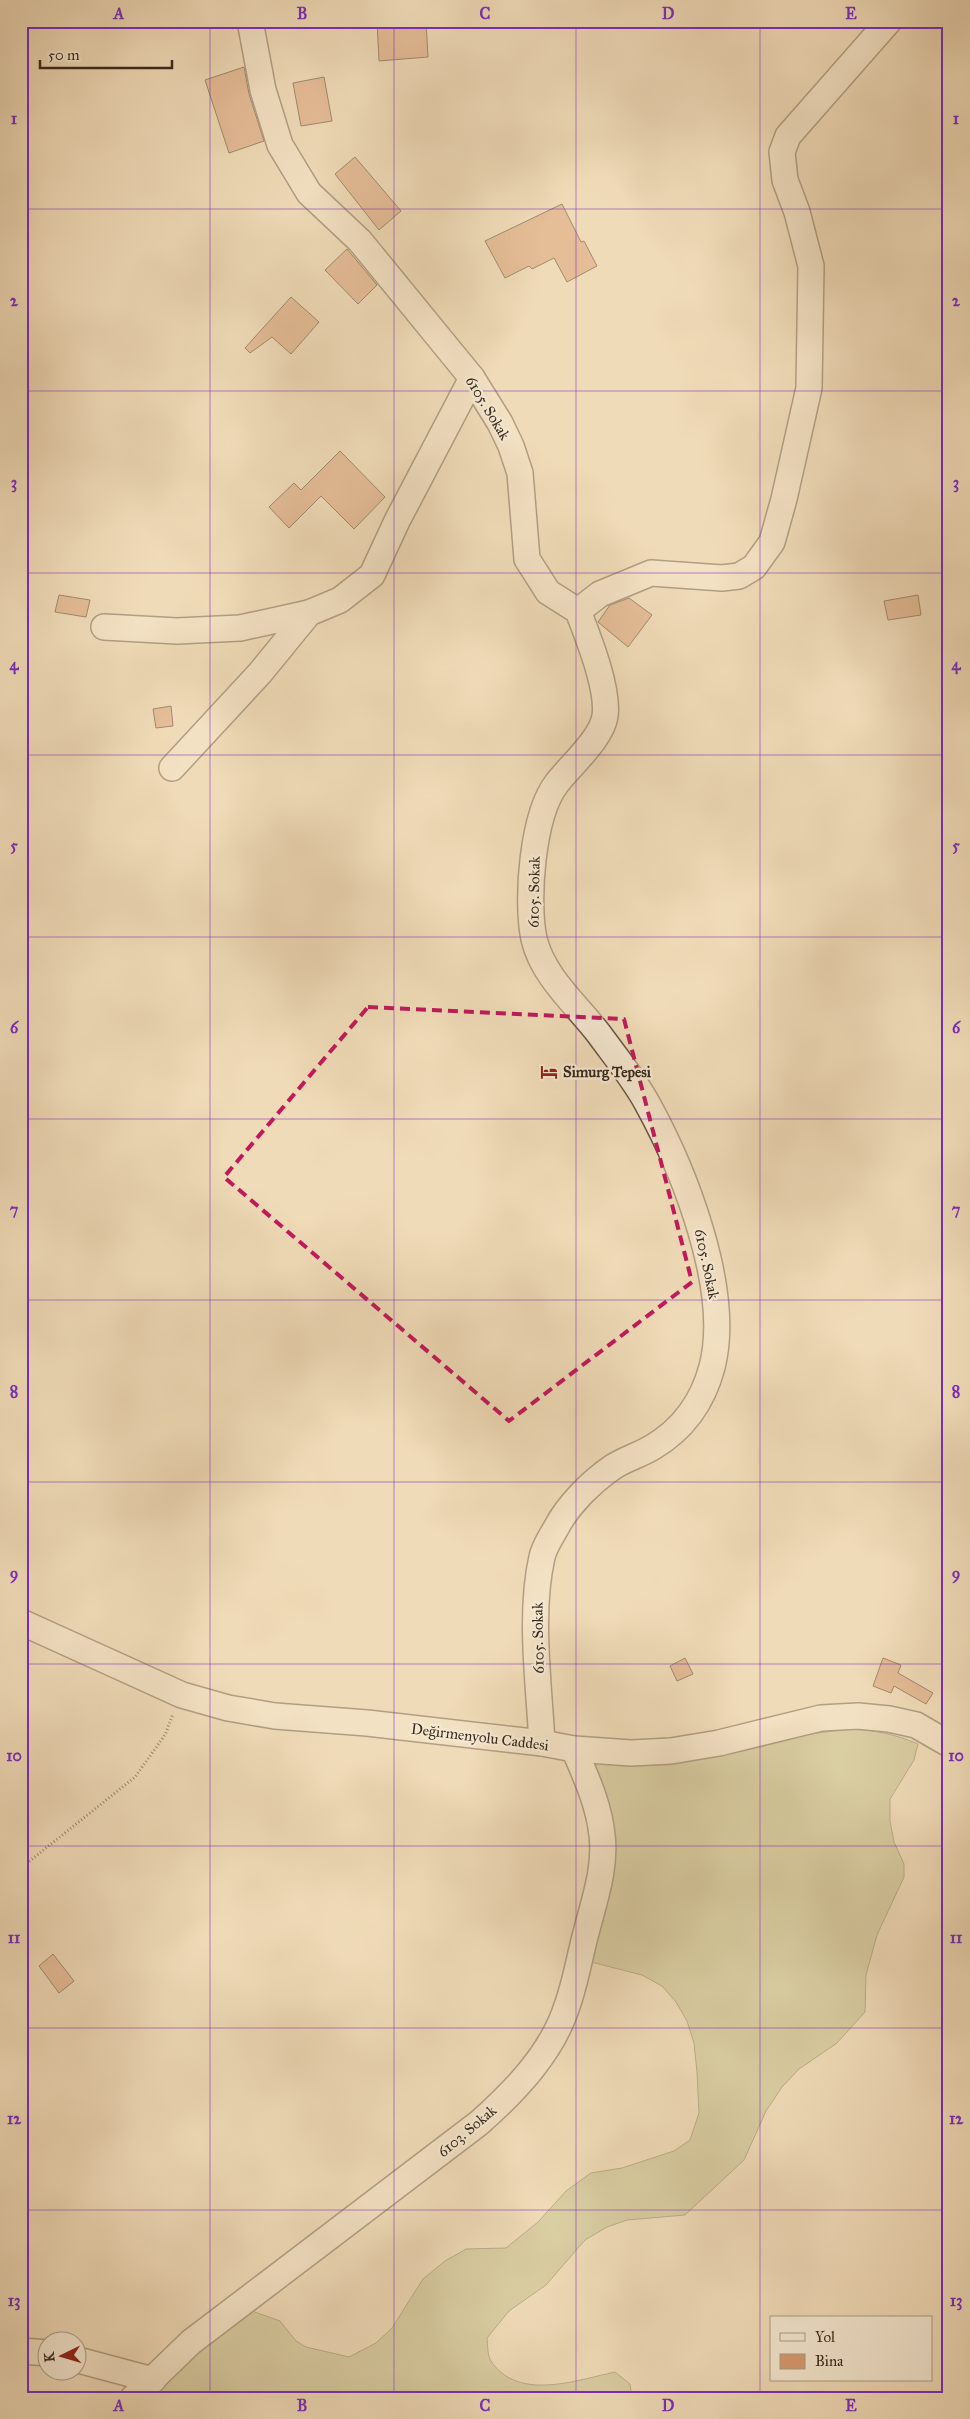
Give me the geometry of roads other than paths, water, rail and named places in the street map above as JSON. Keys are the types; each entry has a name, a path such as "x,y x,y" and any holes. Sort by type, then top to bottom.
{"street":[{"name":"6105. Sokak","path":"250,21 263,90 280,145 309,193 360,241 472,378 500,423 511,446 520,473 527,559 548,592 578,610 606,703 605,720 598,732 554,786 540,819 532,864 531,910 534,939 540,956 558,984 597,1032 646,1100 674,1157 700,1230 710,1269 717,1316 713,1364 701,1400 682,1424 653,1447 612,1468 586,1491 562,1517 542,1554 537,1599 542,1743"},
{"path":"578,610 600,594 651,573 722,578 739,576 754,567 772,542 809,388 811,334 811,266 797,212 785,180 782,152 788,136 889,21"},
{"path":"104,627 177,631 240,628 309,613 340,600 372,575 397,521 472,378"},
{"path":"172,768 260,674 309,613"},
{"name":"Değirmenyolu Caddesi","path":"21,1622 182,1695 228,1708 275,1716 367,1723 542,1743 574,1749 631,1753 671,1751 719,1743 821,1718 858,1716 889,1719 916,1726 949,1744"},
{"name":"6103. Sokak","path":"133,2398 190,2342 479,2123 514,2091 534,2066 558,2028 567,2007 599,1882 603,1858 602,1835 597,1808 574,1749"},
{"path":"21,2351 38,2352"},
{"path":"88,2363 153,2380"}],"place":[{"name":"Simurg Tepesi","path":"549,1072"}]}
